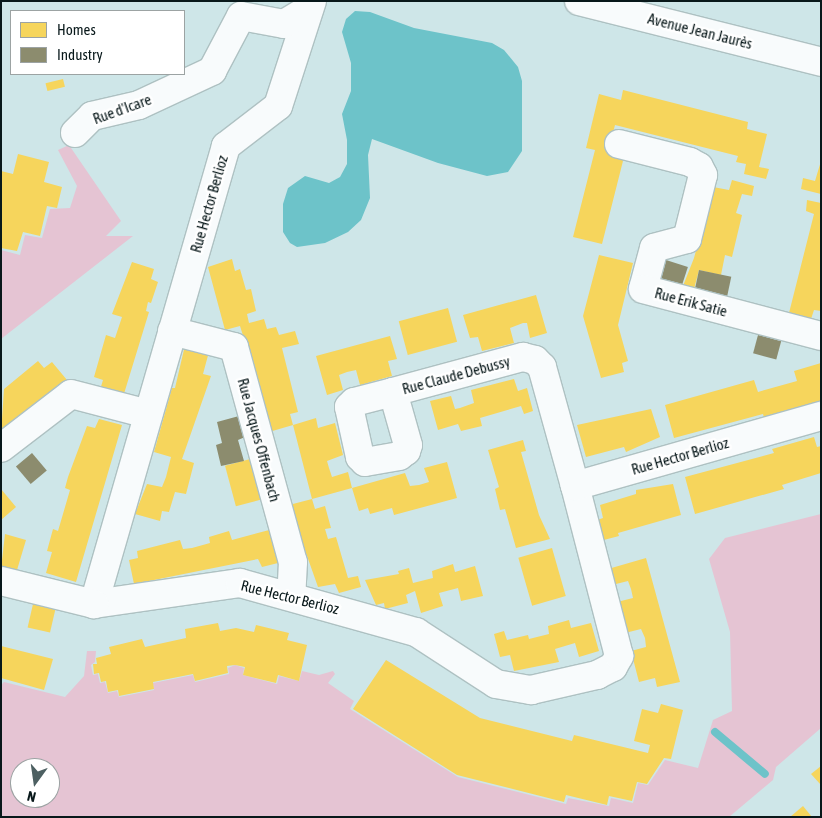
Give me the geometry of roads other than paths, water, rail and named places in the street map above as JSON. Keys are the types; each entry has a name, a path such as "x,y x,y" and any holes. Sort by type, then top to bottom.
{"street":[{"name":"Avenue Jean Jaurès","path":"578,1 821,62"},
{"name":"Rue d'Icare","path":"75,133 92,116 139,105 212,71 240,8 284,24 310,5"},
{"name":"Rue Hector Berlioz","path":"310,5 278,106 226,146 94,604 240,583 416,632 496,684 531,690 597,674 612,667 619,656 575,486 821,416"},
{"name":"Rue Erik Satie","path":"619,144 690,162 699,167 703,175 687,239 654,248 643,290 821,336"},
{"name":"Rue Jacques Offenbach","path":"172,331 234,347 294,562 291,596"},
{"name":"Rue Claude Debussy","path":"393,392 523,356 536,360 542,367 575,486"},
{"path":"1,448 71,394 148,414"},
{"path":"1,581 94,604"}],"water":[{"path":"355,11 370,12 414,28 492,43 504,50 518,67 522,81 522,151 508,172 487,176 438,163 372,139 368,155 370,198 361,220 348,232 325,243 297,247 290,243 283,232 283,204 288,188 305,176 329,183 340,177 347,164 347,140 342,114 351,91 351,63 342,32 346,19"}],"waterway":[{"path":"715,732 765,774"}]}
